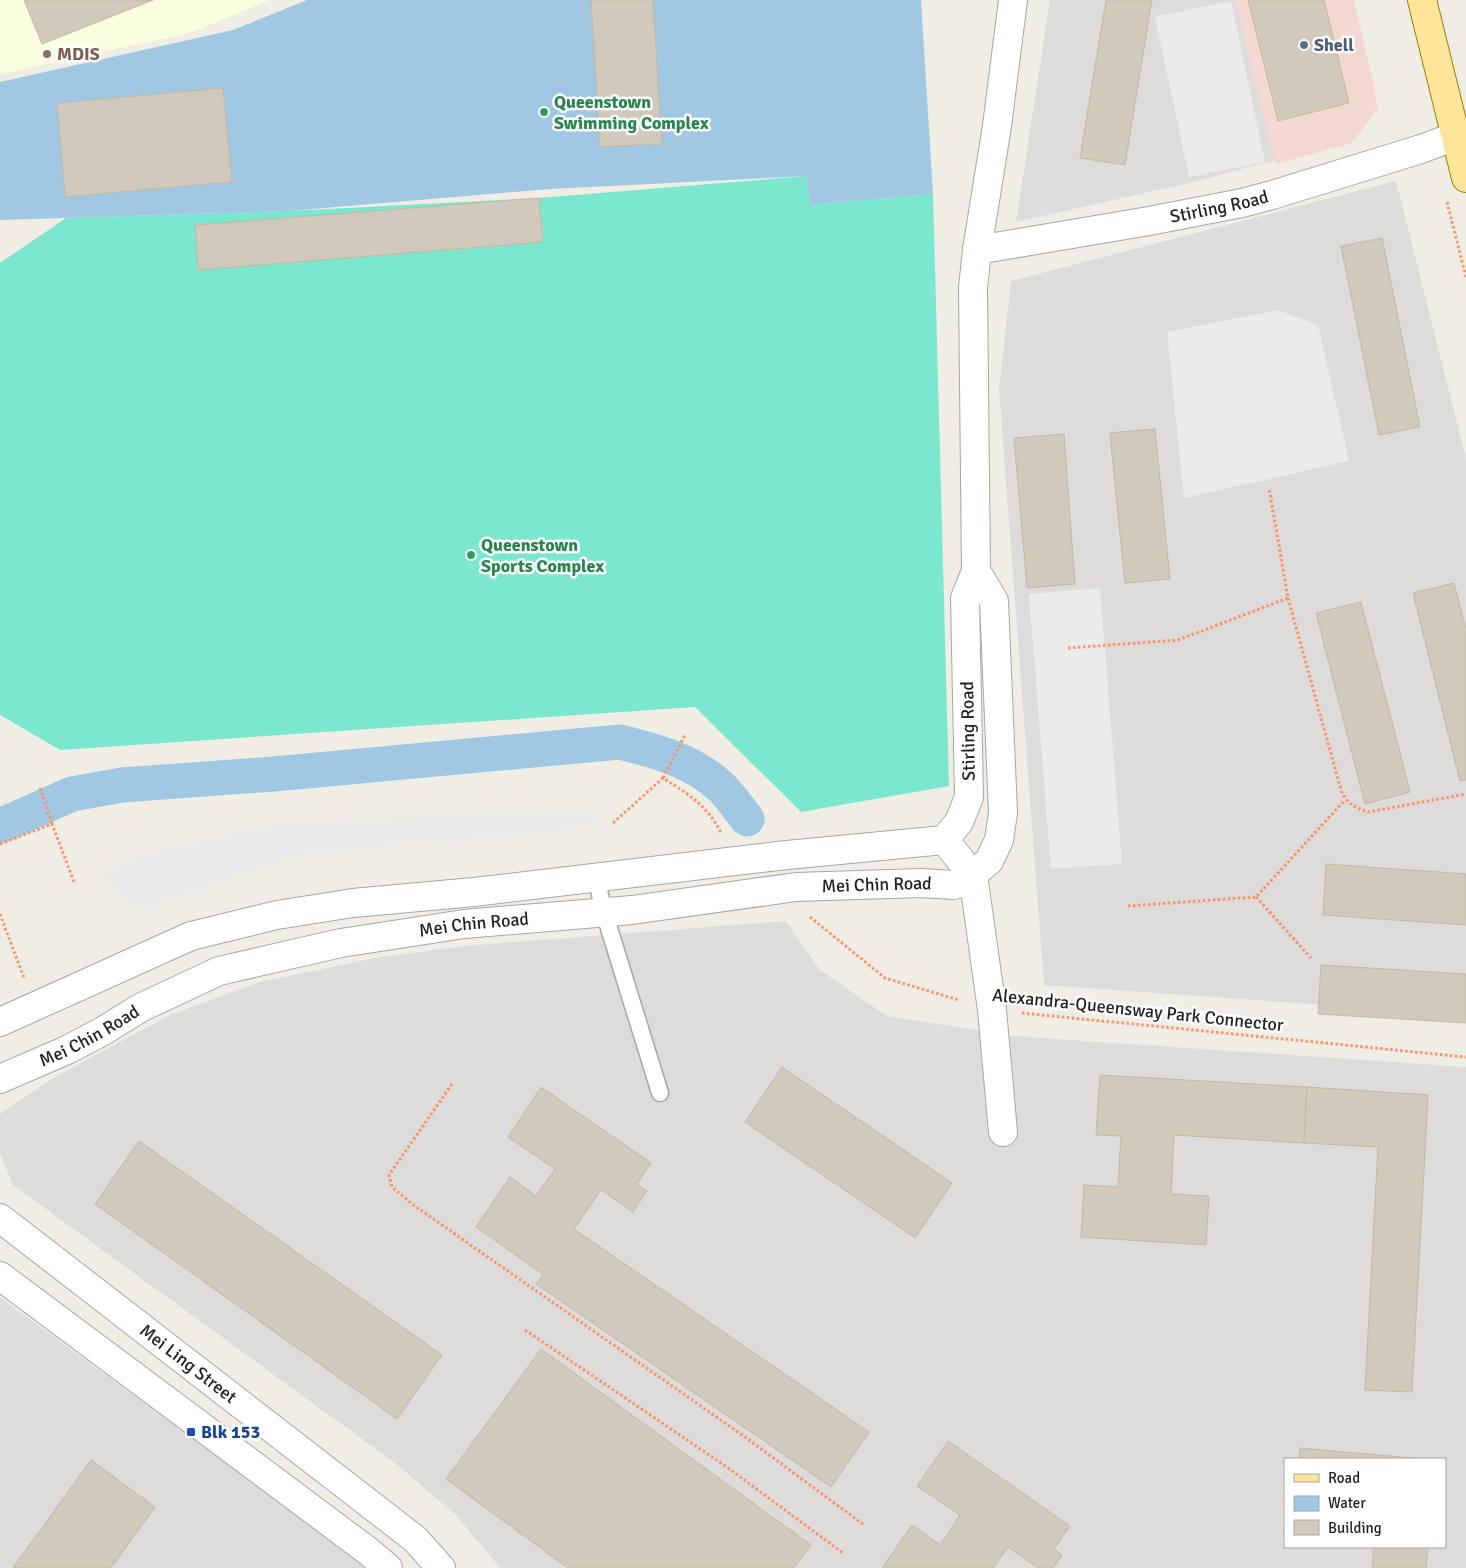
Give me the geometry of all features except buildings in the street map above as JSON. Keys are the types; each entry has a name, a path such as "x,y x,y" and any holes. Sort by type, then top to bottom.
{"main road":[{"path":"1422,0 1466,178"}],"street":[{"name":"Stirling Road","path":"944,840 960,822 969,797 965,598 976,571 973,288 1013,0"},
{"name":"Stirling Road","path":"977,250 1242,203 1421,149 1456,136"},
{"name":"Stirling Road","path":"973,875 989,861 999,840 1003,813 994,600 976,571"},
{"path":"944,840 973,875 992,1010 1003,1132"},
{"name":"Mei Chin Road","path":"0,1022 191,936 277,915 353,903 474,892 824,851 944,840"},
{"name":"Mei Chin Road","path":"0,1079 67,1050 140,1008 219,971 341,943 464,924 632,910 796,887 921,883 954,885 965,881 973,875"},
{"name":"Mei Ling Street","path":"0,1218 415,1539 442,1568"},
{"path":"0,1276 368,1551 388,1568"}],"lane":[{"path":"596,877 604,912 660,1093"}],"path":[{"path":"1447,201 1466,277"},
{"path":"1269,488 1288,598 1345,800 1357,808 1368,812 1466,794"},
{"path":"1068,648 1178,640 1288,598"},
{"path":"613,823 663,778 685,735"},
{"path":"663,778 691,796 714,818 723,837"},
{"path":"40,788 74,882"},
{"path":"1128,906 1256,897 1345,800"},
{"path":"0,844 52,824"},
{"path":"1256,897 1311,958"},
{"name":"Alexandra-Queensway Park Connector","path":"803,912 885,978 992,1010 1466,1057"},
{"path":"0,914 35,1007"},
{"path":"452,1084 389,1175 392,1187 412,1204 745,1437 864,1525"},
{"path":"525,1330 724,1465 843,1553"}],"shaded area":[{"name":"MDIS","path":"0,0 269,0 190,33 0,74"},
{"path":"1050,0 1237,0 1276,160 1185,184 1016,222"},
{"path":"1235,0 1354,0 1378,108 1352,143 1276,164"},
{"path":"1231,1 1265,162 1189,177 1155,17"},
{"path":"1396,181 1466,458 1466,1015 1044,985 999,390 1011,281"},
{"path":"1278,310 1318,325 1349,461 1184,498 1167,332"},
{"path":"1100,588 1122,864 1051,869 1029,594"},
{"path":"597,812 598,827 306,854 136,909 105,875 137,855 296,820"},
{"path":"786,921 820,970 887,1016 1014,1036 1466,1067 1466,1568 500,1568 456,1515 395,1463 13,1185 0,1153 0,1114 55,1077 170,1015 260,982 375,958 464,946"},
{"path":"0,1297 9,1304 370,1568 0,1568"}],"green space":[{"name":"Queenstown Sports Complex","path":"806,176 810,205 933,194 949,786 801,812 695,707 60,750 0,715 0,263 66,218 289,211 539,198"}],"water":[{"name":"Queenstown Swimming Complex","path":"307,0 921,0 933,194 810,205 806,176 550,189 289,211 0,220 0,82 233,30"}],"waterway":[{"path":"0,826 72,794 122,785 274,774 620,742 661,753 699,771 722,788 747,819"}],"place":[{"name":"Shell","path":"1304,45"},
{"name":"MDIS","path":"47,54"},
{"name":"Queenstown Swimming Complex","path":"544,112"},
{"name":"Queenstown Sports Complex","path":"471,555"},
{"name":"Blk 153","path":"191,1432"}]}
